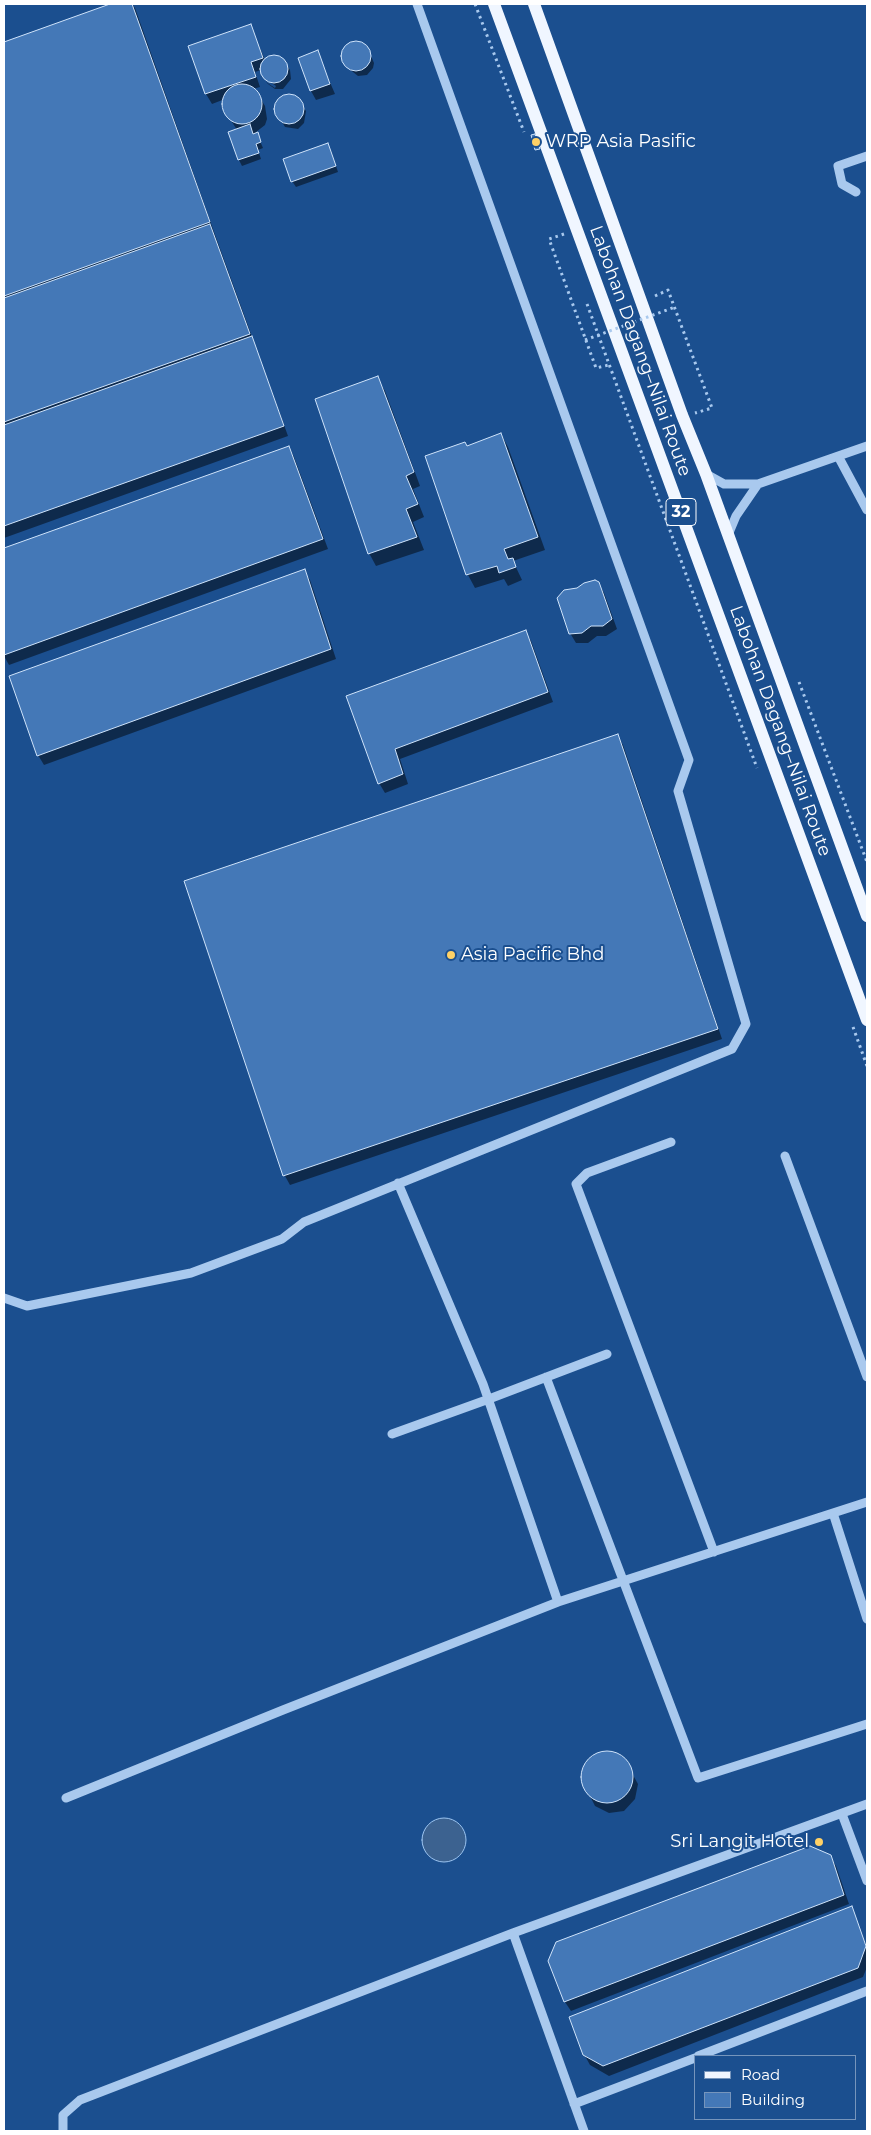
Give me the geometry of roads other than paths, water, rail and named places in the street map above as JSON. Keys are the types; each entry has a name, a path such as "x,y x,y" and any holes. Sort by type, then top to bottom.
{"main road":[{"name":"Labohan Dagang–Nilai Route","path":"494,4 867,1020"},
{"name":"Labohan Dagang–Nilai Route","path":"534,4 682,415 706,474 867,916"}],"street":[{"path":"4,1298 27,1306 191,1274 282,1240 304,1222 732,1049 746,1024 678,791 689,760 417,4"},
{"path":"856,192 842,184 838,166 867,156"},
{"path":"706,474 724,484 758,484 867,446"},
{"path":"838,456 867,510"},
{"path":"728,535 736,516 758,484"},
{"path":"671,1142 587,1173 576,1184 714,1552"},
{"path":"785,1156 867,1377"},
{"path":"398,1183 489,1399 558,1602"},
{"path":"392,1434 607,1354"},
{"path":"546,1377 698,1778 867,1724"},
{"path":"66,1798 558,1602 867,1502"},
{"path":"833,1513 867,1619"},
{"path":"63,2131 63,2114 80,2100 513,1934 867,1804"},
{"path":"842,1814 867,1881"},
{"path":"513,1934 584,2131"},
{"path":"701,2055 867,1991"},
{"path":"574,2104 694,2058"}],"water":[{"path":"444,1818 456,1822 462,1828 466,1840 462,1852 456,1858 444,1862 432,1858 426,1852 422,1840 426,1828 432,1822"}],"place":[{"name":"WRP Asia Pasific","path":"536,142"},
{"name":"Asia Pacific Bhd","path":"451,955"},
{"name":"Sri Langit Hotel","path":"819,1842"}]}
